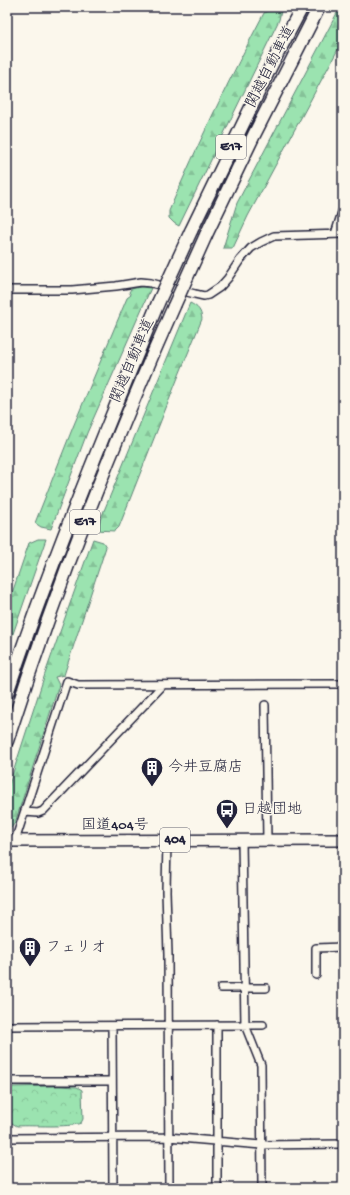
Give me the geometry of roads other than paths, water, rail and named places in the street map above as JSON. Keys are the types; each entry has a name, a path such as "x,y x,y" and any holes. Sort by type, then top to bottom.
{"highway":[{"path":"291,23 296,7"},
{"name":"関越自動車道","path":"7,693 41,596 88,472 158,303 291,23 302,7"},
{"name":"関越自動車道","path":"7,741 60,590 103,476 142,381 206,235 254,135 313,25 320,7"},
{"path":"313,25 327,7"},
{"name":"国道404号","path":"10,843 167,840 343,840"}],"street":[{"path":"335,234 343,209"},
{"path":"7,290 72,290 141,282 204,296 220,287 251,248 274,236 343,234"},
{"path":"10,843 25,812 67,681 78,685 343,684"},
{"path":"25,812 38,813 43,811 163,685"},
{"path":"265,705 267,840"},
{"path":"167,840 166,891 168,955 169,1188"},
{"path":"242,840 245,1025 261,1065 262,1188"},
{"path":"316,975 316,948 343,947"},
{"path":"221,988 266,988"},
{"path":"217,1025 217,1188"},
{"path":"7,1026 264,1025"},
{"path":"112,1026 113,1188"},
{"path":"7,1081 112,1081"},
{"path":"7,1138 168,1136 262,1145 343,1144"}],"place":[{"name":"今井豆腐店","path":"152,788"},
{"name":"日越団地","path":"227,830"},
{"name":"フェリオ","path":"30,968"}]}
